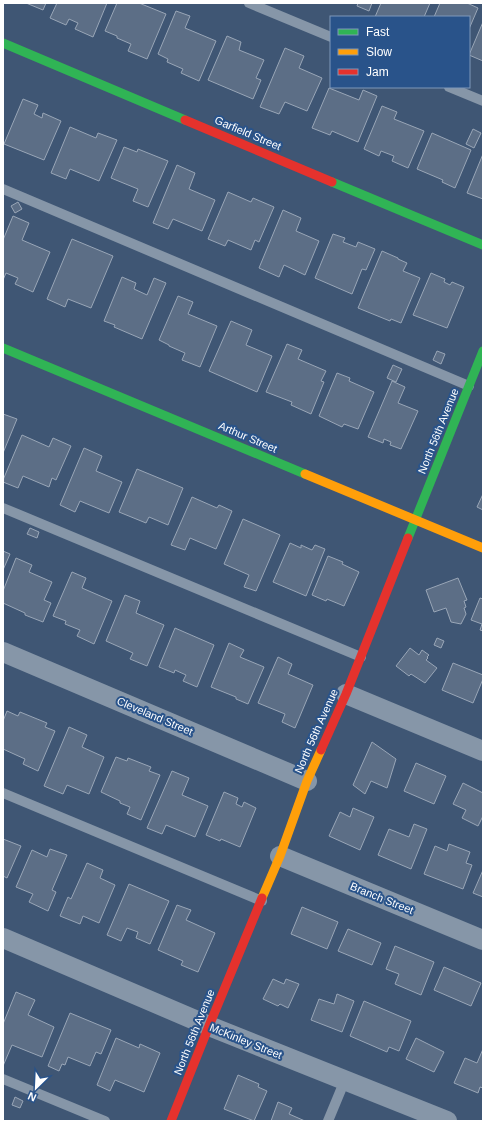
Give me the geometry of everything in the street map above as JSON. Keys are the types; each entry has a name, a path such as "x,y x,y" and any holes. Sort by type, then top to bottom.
{"street":[{"name":"Garfield Street","path":"3,43 483,245"},
{"name":"Arthur Street","path":"3,348 483,548"},
{"name":"North 56th Avenue","path":"171,1121 280,856 307,780 346,694 483,351"},
{"name":"Cleveland Street","path":"3,652 307,780"},
{"path":"346,694 483,751"},
{"name":"Branch Street","path":"280,856 483,940"},
{"name":"McKinley Street","path":"3,938 209,1026 447,1121"}],"lane":[{"path":"250,3 330,37"},
{"path":"452,88 483,101"},
{"path":"3,188 469,386"},
{"path":"3,508 361,657"},
{"path":"3,793 262,901"},
{"path":"3,1079 105,1121"},
{"path":"328,1121 345,1080"}],"building":[{"path":"26,3 46,3 43,10"},
{"path":"57,3 107,3 93,37 75,29 78,23 69,19 66,25 50,18"},
{"path":"117,3 139,3 166,14 147,59 128,51 131,44 105,31"},
{"path":"358,3 372,3 369,11 357,6"},
{"path":"381,3 430,3 424,16 375,16"},
{"path":"440,3 467,3 478,8 470,27 470,16 434,16"},
{"path":"176,11 190,16 185,28 216,41 199,81 181,73 183,69 167,62 168,59 158,54"},
{"path":"483,22 483,61 470,55"},
{"path":"227,36 241,42 239,50 264,60 256,78 261,80 253,99 208,80"},
{"path":"285,48 304,56 299,68 322,78 307,111 285,102 279,114 260,107"},
{"path":"329,88 359,100 363,90 377,96 358,142 332,131 330,135 312,128"},
{"path":"23,99 38,105 34,114 42,118 43,113 61,121 44,160 4,144"},
{"path":"382,106 397,112 394,119 424,131 408,168 392,161 394,156 381,151 379,156 364,149"},
{"path":"70,127 96,138 98,133 117,140 99,181 70,169 66,179 51,173"},
{"path":"473,129 481,133 474,148 466,144"},
{"path":"432,133 471,150 455,188 442,182 443,180 417,169"},
{"path":"124,147 137,152 138,149 168,161 148,207 133,201 138,189 111,178"},
{"path":"483,154 483,199 467,193"},
{"path":"177,165 195,173 189,189 215,200 202,231 173,219 168,229 153,223"},
{"path":"228,192 251,202 253,198 274,207 259,242 255,240 251,250 228,240 225,246 208,239"},
{"path":"18,202 22,209 15,213 11,206"},
{"path":"283,210 301,218 296,231 319,241 305,275 284,265 279,277 259,268"},
{"path":"13,216 29,223 22,240 50,252 33,292 15,284 18,278 6,273 3,280 3,240"},
{"path":"333,234 345,238 343,242 356,247 358,242 375,249 366,270 362,269 352,294 315,278"},
{"path":"72,239 113,256 91,308 68,299 65,307 47,299"},
{"path":"382,251 407,263 403,271 420,278 401,323 391,319 390,321 358,308"},
{"path":"431,273 445,279 444,282 450,285 452,282 464,287 447,328 413,315"},
{"path":"122,277 136,283 134,289 147,295 154,278 166,283 142,339 104,321"},
{"path":"178,296 193,302 188,314 217,326 200,367 182,360 185,353 159,340"},
{"path":"231,321 252,330 246,345 272,356 257,392 209,371"},
{"path":"287,344 302,350 298,359 326,371 321,381 324,382 311,414 291,405 292,402 266,392"},
{"path":"437,351 445,354 441,364 433,360"},
{"path":"393,365 402,369 396,382 387,378"},
{"path":"337,373 350,378 349,381 374,392 358,429 344,424 342,427 319,416"},
{"path":"392,381 405,387 398,403 418,411 401,449 390,445 391,442 384,439 383,443 368,437"},
{"path":"3,414 17,419 3,453"},
{"path":"22,435 49,447 53,438 71,446 56,480 52,478 49,487 23,476 18,488 3,482"},
{"path":"84,448 102,456 96,471 122,482 109,513 80,501 75,512 60,505"},
{"path":"137,469 183,488 168,525 149,517 146,523 119,512"},
{"path":"483,494 483,510 477,507"},
{"path":"192,497 217,508 219,505 232,511 216,549 190,538 185,550 171,545"},
{"path":"243,519 280,535 256,591 244,587 249,575 224,564"},
{"path":"30,528 39,532 37,538 27,534"},
{"path":"290,543 301,548 301,545 312,550 315,545 325,549 306,596 273,582"},
{"path":"3,551 10,554 3,570"},
{"path":"328,556 343,562 342,564 359,572 344,606 312,595"},
{"path":"16,558 32,565 29,572 52,582 44,600 51,603 43,622 25,615 25,613 3,603 3,591"},
{"path":"72,572 86,578 82,588 112,601 94,644 77,636 80,630 65,624 66,621 53,616"},
{"path":"458,578 467,600 464,601 466,614 461,624 451,622 446,608 434,612 426,590"},
{"path":"125,595 140,601 136,613 164,625 147,666 130,659 133,653 106,641"},
{"path":"480,598 483,599 483,631 480,630 482,624 471,620"},
{"path":"175,628 214,645 197,687 183,681 186,675 175,670 174,673 159,667"},
{"path":"437,638 444,641 441,648 434,645"},
{"path":"229,643 244,650 240,657 264,667 248,704 236,699 236,697 211,687"},
{"path":"410,648 419,655 422,650 429,655 426,660 437,668 425,683 411,674 409,676 396,666"},
{"path":"278,657 292,664 288,674 313,685 295,728 282,722 285,714 258,703"},
{"path":"453,663 483,675 483,679 473,703 442,690"},
{"path":"7,711 18,716 20,712 47,723 45,727 55,731 38,771 23,764 25,759 3,749 3,721"},
{"path":"69,727 87,735 82,747 104,757 89,794 67,785 63,794 44,786"},
{"path":"372,742 396,759 387,788 371,781 365,794 353,785"},
{"path":"116,757 127,761 128,758 151,767 149,771 160,775 141,820 127,814 130,807 101,792"},
{"path":"416,763 446,776 434,804 404,791"},
{"path":"172,771 189,778 182,795 208,806 195,837 166,825 162,834 147,828"},
{"path":"463,783 483,793 483,816 478,826 462,818 466,810 453,804"},
{"path":"224,792 238,798 236,804 242,807 244,802 256,808 240,847 221,839 220,841 206,835"},
{"path":"353,808 374,817 360,850 329,836 340,812 350,817"},
{"path":"414,824 427,829 411,869 378,855 389,829 409,837"},
{"path":"3,839 21,846 7,878 3,876"},
{"path":"449,844 470,852 466,863 472,865 463,889 424,874 435,846 447,851"},
{"path":"50,849 67,855 52,890 56,892 48,911 29,902 33,894 16,887 32,850 47,857"},
{"path":"87,863 103,870 100,878 115,885 99,923 83,916 80,924 60,916 68,897 71,899"},
{"path":"483,870 483,897 473,893"},
{"path":"129,884 169,901 150,944 136,938 138,932 127,928 121,941 107,935"},
{"path":"177,905 191,910 186,920 215,933 198,972 181,965 183,961 158,950"},
{"path":"302,907 338,922 327,949 291,934"},
{"path":"348,929 381,943 372,965 338,951"},
{"path":"395,946 434,962 421,995 395,984 399,974 386,969"},
{"path":"444,967 481,983 471,1006 434,990"},
{"path":"273,979 284,984 286,979 299,984 288,1008 280,1004 278,1006 263,999"},
{"path":"16,992 35,1000 28,1015 54,1027 42,1057 12,1045 3,1066 3,1024"},
{"path":"337,994 354,1001 342,1032 311,1020 319,999 334,1004"},
{"path":"364,1001 411,1021 399,1051 389,1047 387,1052 350,1036"},
{"path":"70,1013 111,1030 101,1054 96,1052 90,1066 68,1057 65,1065 62,1064 59,1071 48,1066"},
{"path":"116,1038 139,1048 140,1044 160,1053 144,1092 115,1080 110,1091 97,1085"},
{"path":"416,1038 444,1052 434,1072 406,1059"},
{"path":"483,1049 483,1088 480,1087 478,1093 454,1083 465,1058 477,1063"},
{"path":"238,1075 259,1084 258,1087 267,1091 254,1121 224,1109"},
{"path":"15,1097 23,1101 20,1108 12,1105"},
{"path":"278,1102 292,1108 289,1114 305,1121 271,1121"}],"traffic: fast":[{"path":"3,43 185,120"},
{"path":"332,182 483,245"},
{"path":"3,348 305,474"},
{"path":"408,538 483,351"}],"traffic: slow":[{"path":"305,474 483,548"},
{"path":"262,898 280,856 307,781 321,750"}],"traffic: jam":[{"path":"185,120 332,182"},
{"path":"321,750 346,694 408,538"},
{"path":"171,1121 262,898"}]}
